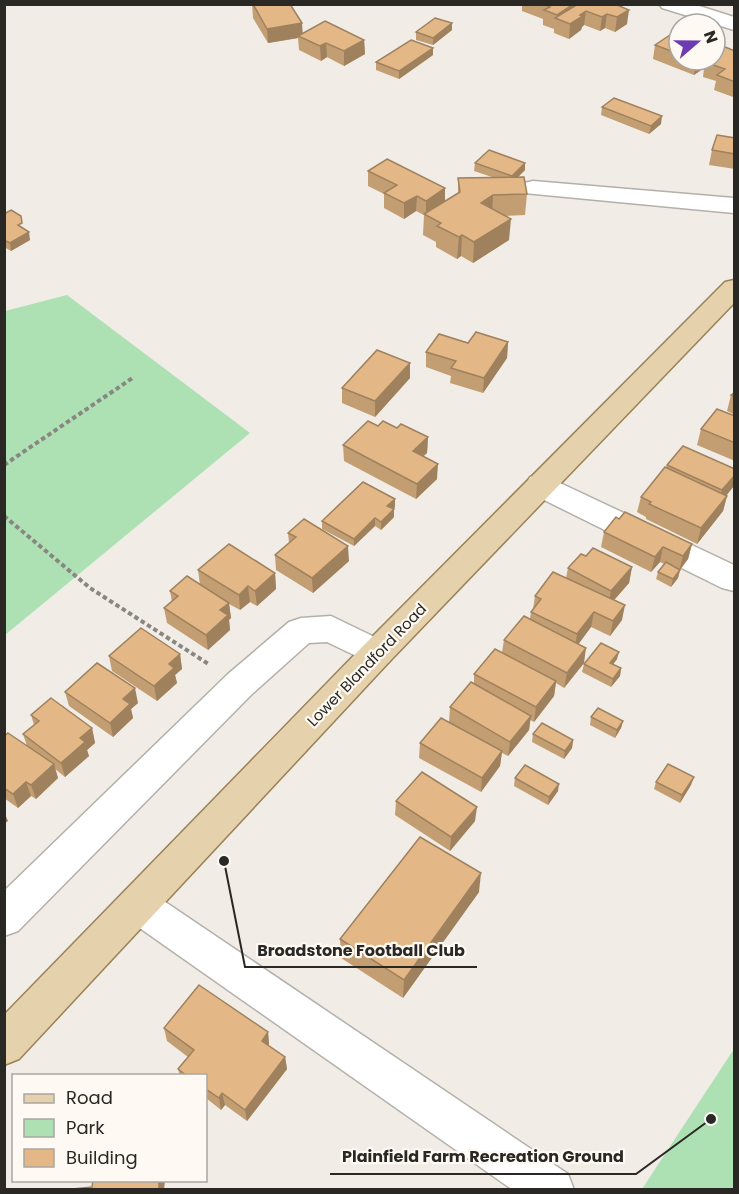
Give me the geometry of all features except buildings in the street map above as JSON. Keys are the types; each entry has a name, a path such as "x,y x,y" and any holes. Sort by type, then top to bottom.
{"main road":[{"name":"Lower Blandford Road","path":"4,1046 378,653 735,288"}],"street":[{"path":"669,4 735,24"},
{"path":"533,188 735,206"},
{"path":"541,485 735,579"},
{"path":"4,918 240,684 301,631 331,628 378,653"},
{"path":"138,905 552,1190"}],"path":[{"path":"4,465 134,377"},
{"path":"4,516 90,588 240,684"}],"green space":[{"path":"67,295 250,433 5,635 5,311"},
{"path":"734,1049 734,1189 642,1189"}],"place":[{"name":"Broadstone Football Club","path":"224,861"},
{"name":"Plainfield Farm Recreation Ground","path":"711,1119"}]}
